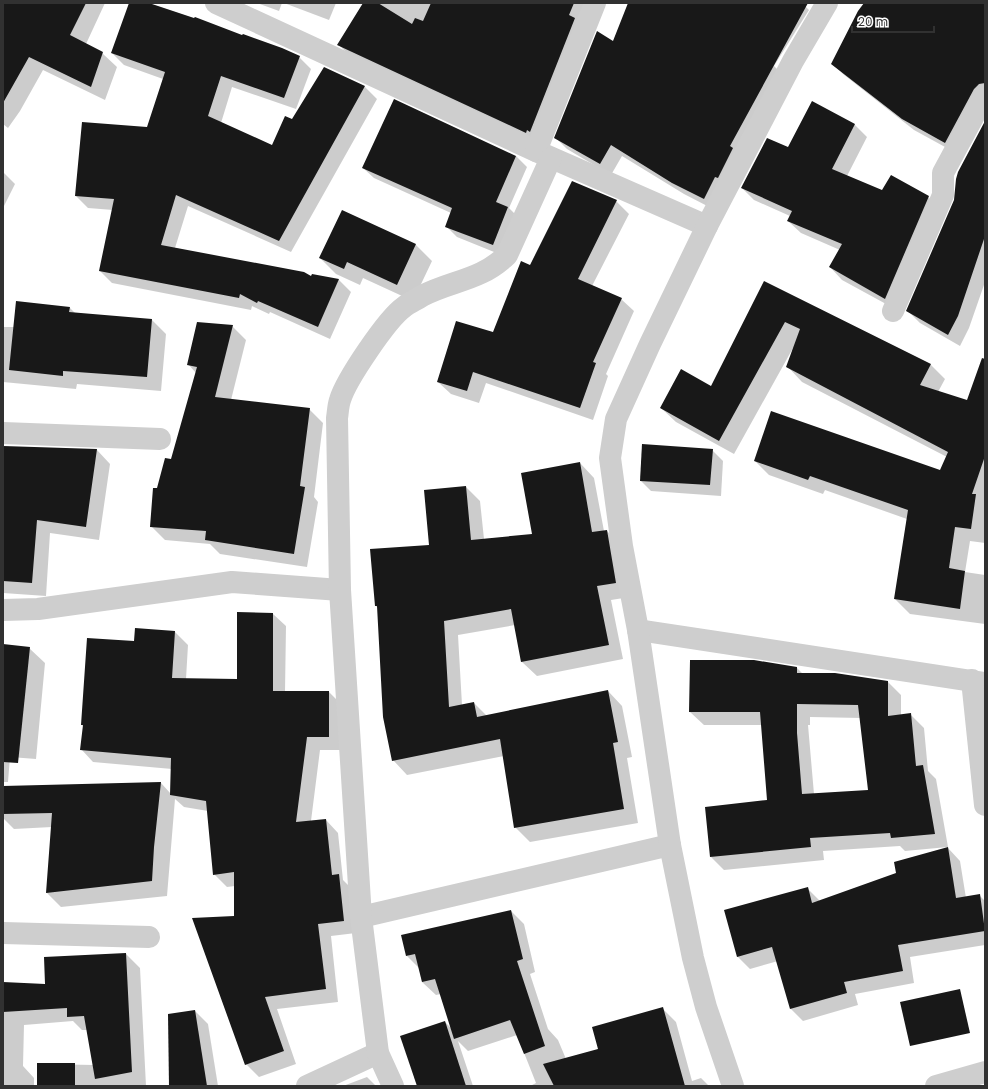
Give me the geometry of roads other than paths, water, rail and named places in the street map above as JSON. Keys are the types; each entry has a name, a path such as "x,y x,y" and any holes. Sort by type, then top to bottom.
{"street":[{"path":"216,3 543,154 707,226"},
{"path":"393,1086 378,1053 361,917 340,590 337,418 340,400 349,380 389,321 403,308 424,296 479,276 496,266 507,255 595,3"},
{"path":"733,1086 706,1007 693,958 670,846 638,630 622,546 610,458 616,419 707,226 793,61 827,3"},
{"path":"893,311 943,195 943,173 985,94"},
{"path":"3,433 160,439"},
{"path":"3,610 38,609 232,582 340,590"},
{"path":"638,630 978,681 985,805"},
{"path":"361,917 670,846"},
{"path":"3,933 149,937"},
{"path":"307,1086 378,1053"},
{"path":"936,1086 985,1072"}]}
